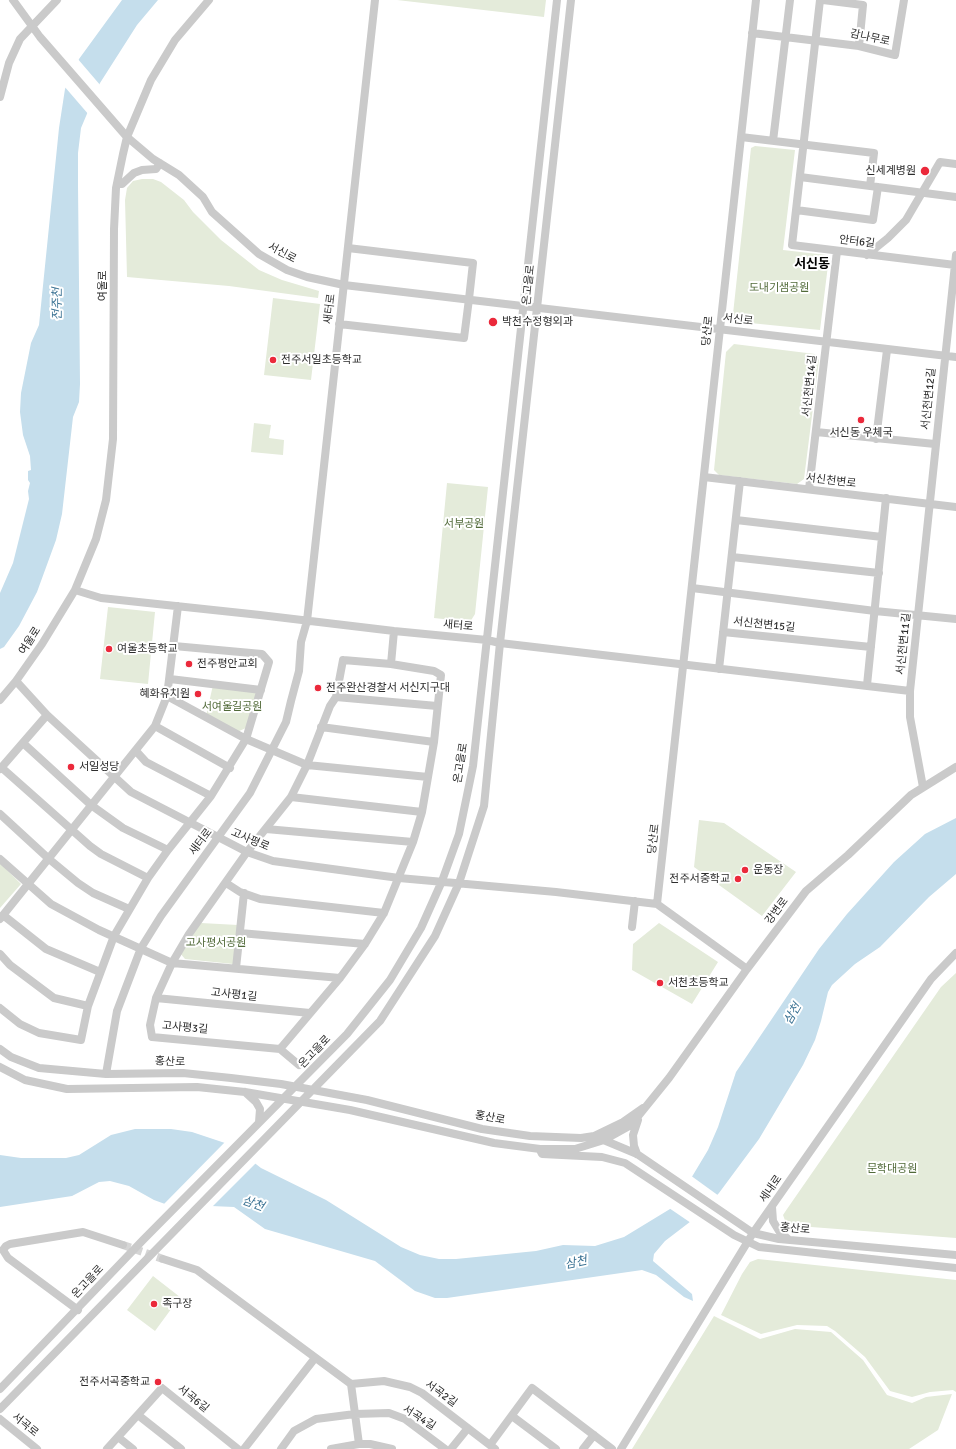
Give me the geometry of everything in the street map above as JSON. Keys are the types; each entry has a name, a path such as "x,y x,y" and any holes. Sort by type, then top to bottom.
{"street":[{"name":"서신로","path":"13,0 40,38 127,137 160,163 179,175 203,197 212,212 226,226 269,260 307,277 344,285 720,328 887,350 956,357"},
{"path":"0,97 9,63 20,39 57,0"},
{"name":"여울로","path":"0,700 16,681 42,644 75,590 96,539 109,482 113,439 114,229 117,183 127,137 159,66 175,40 209,0"},
{"name":"새터로","path":"106,1074 116,1011 141,948 161,916 250,793 273,750 288,715 299,671 302,642 307,621 375,0"},
{"name":"온고을로","path":"0,1409 160,1243 380,1021 435,936 459,883 484,806 500,643 571,0"},
{"name":"당산로","path":"657,904 756,0"},
{"path":"774,141 790,0"},
{"path":"821,0 863,5 859,46"},
{"name":"안터6길","path":"821,0 792,246 955,265"},
{"name":"감나무로","path":"752,33 859,46 895,55 904,0"},
{"name":"온고을로","path":"0,1389 270,1110 294,1087 304,1080 347,1034 390,980 421,928 442,881 459,834 473,766 558,1"},
{"path":"741,137 874,153 873,220 796,210"},
{"path":"867,255 888,238 906,220 940,162 956,164"},
{"path":"117,183 122,184 134,173 142,170 156,169 160,163"},
{"path":"800,178 956,197"},
{"path":"339,324 464,338 469,299 473,263 348,248"},
{"name":"서신천변14길","path":"810,490 826,341 838,251"},
{"path":"944,356 956,254"},
{"path":"876,439 887,350"},
{"name":"서신천변12길","path":"929,504 944,356"},
{"name":"서신천변14길","path":"816,432 887,440"},
{"name":"서신천변12길","path":"887,440 935,444"},
{"name":"서신천변로","path":"704,477 956,507"},
{"name":"서신천변15길","path":"719,669 740,481"},
{"path":"867,685 886,498"},
{"name":"서신천변11길","path":"923,786 910,717 910,691 929,504"},
{"path":"736,520 882,537"},
{"path":"732,557 879,573"},
{"path":"692,588 875,611 956,619"},
{"path":"75,590 101,598 178,606 167,696 155,726 2,917 46,949 100,972"},
{"name":"새터로","path":"178,606 394,632 487,640"},
{"path":"299,1065 280,1049 340,978 365,944 384,913 413,842 422,812 434,742 441,675 434,671 391,664 394,632"},
{"name":"서신천변15길","path":"723,632 871,647"},
{"path":"487,640 500,643 910,691"},
{"path":"1,1009 20,1024 39,1033 81,1040 88,1006 114,936 148,878 211,796 230,768 246,739 269,662 262,654 174,646"},
{"name":"고사평3길","path":"280,1049 152,1037 150,1025 156,998 172,963 189,934 247,852 291,797 307,765 330,706 336,697 342,660 391,664"},
{"path":"170,679 261,690"},
{"name":"고사평로","path":"16,681 47,715 131,792 247,852 273,861 399,878 459,883"},
{"path":"167,696 246,739 307,765 428,777"},
{"path":"336,697 437,706"},
{"path":"47,715 1,768 101,854 148,878"},
{"path":"155,726 230,768"},
{"path":"321,727 434,742"},
{"path":"23,743 91,805 123,828 168,850"},
{"path":"136,750 146,762 211,796"},
{"name":"강변로","path":"540,1149 575,1149 604,1140 631,1125 650,1103 806,891 848,855 891,813 923,786 956,767"},
{"path":"291,797 422,812"},
{"path":"0,814 49,859 78,883 93,893 129,909"},
{"path":"266,829 413,842"},
{"path":"0,859 27,885 51,904 70,915 172,963 340,978"},
{"path":"226,883 244,893 260,899 384,913"},
{"path":"459,883 657,904 748,969"},
{"path":"236,968 244,893"},
{"path":"632,927 635,901"},
{"path":"240,933 365,944"},
{"name":"세내로","path":"621,1449 753,1233 931,979 956,953"},
{"path":"0,954 26,978 54,998 88,1006"},
{"name":"고사평1길","path":"156,998 310,1013"},
{"name":"홍산로","path":"0,1049 11,1057 39,1068 106,1074 183,1073 294,1087 367,1100 482,1129 530,1136 581,1138 594,1136 637,1154 740,1226 765,1237 956,1255"},
{"name":"홍산로","path":"0,1067 25,1080 67,1089 197,1087 246,1092 301,1100 494,1143 540,1149 542,1154 602,1156 625,1163 734,1235 759,1247 956,1268"},
{"path":"246,1092 256,1102 260,1109 259,1122"},
{"name":"강변로","path":"594,1136 623,1122 650,1103"},
{"path":"637,1154 634,1146 633,1135 639,1117"},
{"path":"772,1207 773,1221 779,1231 788,1239"},
{"path":"78,1310 8,1258 3,1250 10,1244 83,1232 123,1245"},
{"path":"163,1259 197,1270 351,1384 359,1444"},
{"path":"106,1279 117,1288"},
{"path":"244,1449 315,1358"},
{"name":"서곡2길","path":"351,1384 384,1381 410,1387 422,1393 492,1447 532,1388 594,1435"},
{"name":"서곡6길","path":"107,1449 162,1388 238,1449"},
{"name":"서곡4길","path":"281,1449 294,1431 316,1419 355,1414 389,1413 405,1419 445,1449"},
{"path":"138,1415 181,1449"},
{"path":"512,1416 556,1449"},
{"name":"서곡로","path":"0,1419 37,1449"},
{"path":"451,1449 468,1428"},
{"path":"583,1449 594,1435 612,1449"},
{"path":"118,1437 133,1449"},
{"path":"331,1449 359,1444 370,1444 392,1449"}],"green space":[{"path":"397,0 546,0 544,17"},
{"name":"도내기샘공원","path":"755,146 795,150 783,250 827,255 829,257 820,330 740,322 733,314 751,148"},
{"path":"153,179 161,182 184,200 193,212 221,240 259,270 282,280 319,291 318,298 229,286 127,277 125,200 127,188 133,181"},
{"path":"273,298 320,304 311,380 264,375"},
{"path":"734,344 815,354 819,360 804,479 797,484 719,475 714,470 726,352"},
{"path":"254,423 271,425 269,438 284,440 283,455 251,452"},
{"name":"서부공원","path":"447,483 488,487 475,614 470,622 434,618"},
{"path":"108,607 155,612 148,684 100,679"},
{"name":"서여울길공원","path":"213,685 253,690 257,694 246,728 237,732 206,716"},
{"name":"운동장","path":"699,820 724,823 796,872 762,916 694,867"},
{"path":"0,863 21,884 0,908"},
{"name":"고사평서공원","path":"201,923 238,925 233,964 185,959 180,953"},
{"path":"659,923 718,962 692,1004 632,970 633,944"},
{"name":"문학대공원","path":"956,973 956,1238 798,1226 786,1223 783,1215 787,1209 941,987"},
{"path":"758,1259 956,1280 956,1392 953,1390 930,1392 912,1397 890,1391 865,1357 827,1326 797,1325 761,1334 721,1315 742,1274 750,1262"},
{"name":"족구장","path":"153,1276 180,1297 155,1331 127,1310"},
{"path":"714,1316 760,1339 795,1329 831,1332 863,1360 887,1395 912,1403 926,1397 952,1394 938,1430 909,1449 632,1449"}],"water":[{"name":"전주천","path":"122,0 158,0 137,25 100,83 81,128 78,153 80,384 79,402 73,417 62,514 56,540 37,592 19,626 4,647 0,649 0,593 13,563 29,499 28,491 30,483 28,480 28,471 31,470 30,456 23,435 20,412 21,393 31,343 39,325 59,128 65,89 79,59"},
{"name":"삼천","path":"956,818 956,874 929,897 880,947 855,964 832,985 828,992 815,1040 803,1065 759,1139 719,1193 699,1215 665,1241 654,1254 653,1261 692,1294 693,1301 684,1297 656,1275 642,1270 447,1298 435,1298 415,1291 375,1261 265,1229 234,1207 165,1204 154,1200 129,1186 110,1181 99,1182 72,1196 0,1207 0,1155 21,1158 66,1158 79,1155 111,1135 135,1129 171,1129 192,1132 225,1143 238,1150 261,1168 326,1200 401,1247 420,1255 439,1259 456,1259 536,1251 563,1245 595,1246 624,1237 670,1209 678,1200 708,1150 718,1127 736,1072 819,949 847,914 894,862 925,834"}],"pier":[{"path":"77,58 101,86 89,115 64,86"},
{"path":"226,1141 239,1148 257,1162 212,1207 182,1208 163,1205"},
{"path":"690,1175 719,1196 700,1216 691,1223 669,1208"}],"tunnel":[{"path":"123,1245 163,1259"}],"place":[{"name":"신세계병원","path":"925,171"},
{"name":"박천수정형외과","path":"493,322"},
{"name":"전주서일초등학교","path":"273,360"},
{"name":"서신동 우체국","path":"861,420"},
{"name":"여울초등학교","path":"109,649"},
{"name":"전주평안교회","path":"189,664"},
{"name":"전주완산경찰서 서신지구대","path":"318,688"},
{"name":"혜화유치원","path":"198,694"},
{"name":"서일성당","path":"71,767"},
{"name":"운동장","path":"745,870"},
{"name":"전주서중학교","path":"738,879"},
{"name":"서천초등학교","path":"660,983"},
{"name":"족구장","path":"154,1304"},
{"name":"전주서곡중학교","path":"158,1382"}],"district":[{"name":"서신동","path":"812,265"}]}
